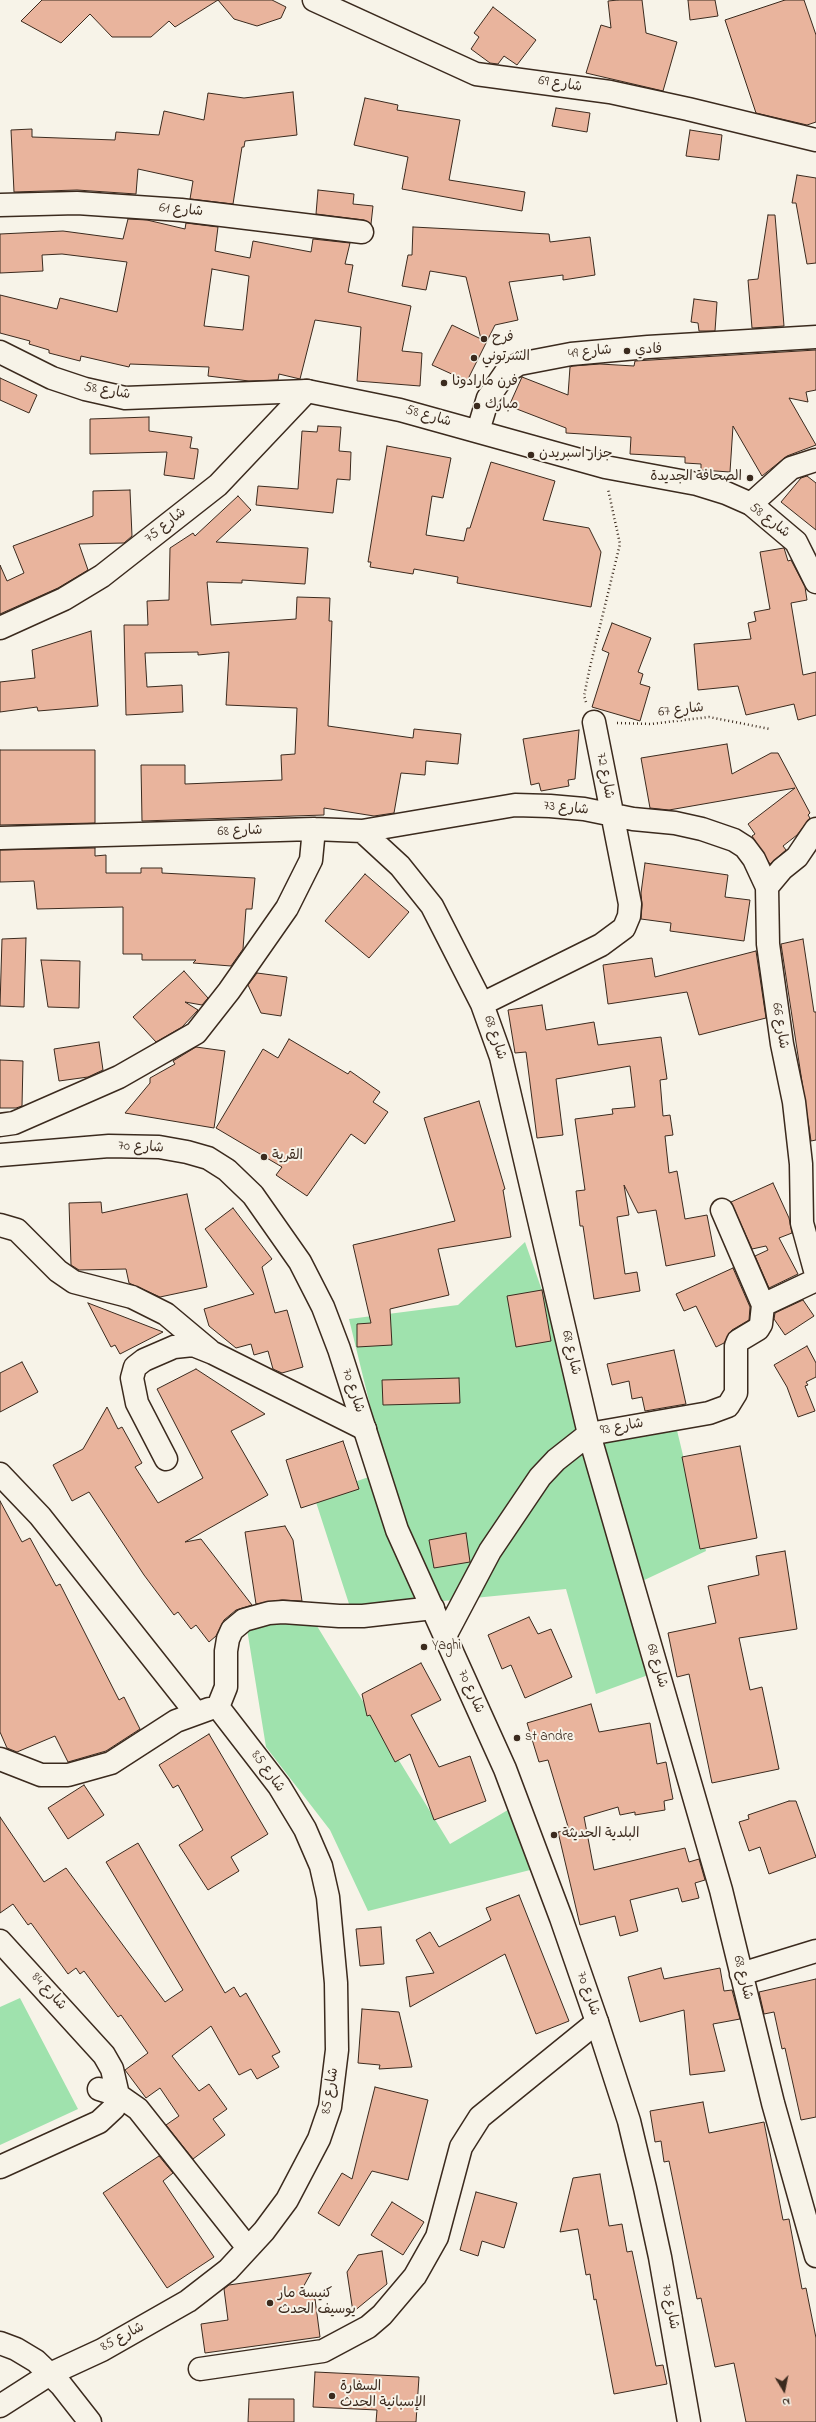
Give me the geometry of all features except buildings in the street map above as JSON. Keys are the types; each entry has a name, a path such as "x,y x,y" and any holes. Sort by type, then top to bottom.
{"street":[{"name":"شارع 69","path":"314,0 476,74 610,92 816,140"},
{"name":"شارع 61","path":"0,205 77,203 181,210 362,232"},
{"name":"شارع 49","path":"478,432 488,398 506,372 519,364 571,354 648,346 816,337"},
{"name":"شارع 58","path":"0,352 52,378 85,389 125,398 307,391 400,410 605,466 697,484 726,493 751,504 796,542 816,582"},
{"name":"شارع 75","path":"0,628 64,599 102,576 218,485 307,391"},
{"path":"751,504 791,468 816,460"},
{"name":"شارع 72","path":"482,1004 602,945 624,928 630,916 630,904 594,722"},
{"name":"شارع 73","path":"362,831 515,805 550,806 633,819 675,823 709,830 734,840 745,847 754,859 767,887"},
{"path":"0,1125 14,1123 119,1077 196,1033 229,991 288,908 311,860 314,829"},
{"name":"شارع 68","path":"0,838 314,829 362,831 400,866 432,906 482,1004 501,1057 589,1434 721,1890 773,2103 816,2256"},
{"path":"767,887 782,869 797,857 816,829"},
{"name":"شارع 66","path":"767,887 768,944 782,1044 808,1168 802,1223 816,1274"},
{"name":"شارع 70","path":"0,1155 109,1146 158,1147 187,1152 208,1158 226,1170 253,1195 300,1262 322,1307 339,1349 397,1530 505,1769 561,1918 597,2022 629,2121 645,2188 663,2272 689,2422"},
{"path":"722,1210 763,1305 816,1280"},
{"path":"0,1225 17,1230 58,1271 74,1282 132,1297 166,1314 213,1353"},
{"name":"شارع 93","path":"445,1636 490,1551 522,1502 540,1477 589,1434 709,1413 728,1406 736,1393 736,1346 738,1341 758,1329 761,1324 763,1305"},
{"path":"166,1459 137,1403 132,1378 135,1367 158,1352 174,1347 192,1345 213,1353 365,1429"},
{"path":"0,1474 40,1516 196,1713"},
{"path":"0,1759 41,1775 76,1774 111,1763 176,1721 196,1713 218,1707 226,1687 228,1639 232,1630 244,1620 283,1612 357,1616 433,1608"},
{"name":"شارع 85","path":"0,2406 50,2374 102,2350 188,2301 228,2270 287,2200 319,2139 330,2107 337,2050 336,1983 328,1896 321,1866 305,1829 279,1786 218,1707"},
{"name":"شارع 84","path":"0,2167 85,2128 108,2092 94,2043 4,1951"},
{"path":"741,1974 816,1951"},
{"path":"200,2369 323,2351 368,2327 382,2315 415,2276 437,2237 461,2147 480,2117 597,2022"},
{"path":"108,2092 138,2109 248,2248"},
{"path":"0,2344 16,2349 36,2361 50,2374 90,2422"}],"path":[{"path":"594,722 584,696 620,544 610,504 605,466"},
{"name":"شارع 67","path":"594,722 651,724 709,717 770,730"}],"green space":[{"path":"525,1242 595,1441 675,1422 706,1551 638,1583 651,1674 596,1694 566,1589 351,1610 314,1496 386,1471 349,1319 458,1305"},
{"path":"306,1608 450,1844 518,1804 542,1867 368,1911 330,1830 266,1747 247,1629"},
{"path":"20,1998 78,2109 0,2145 0,2007"}],"place":[{"name":"فرح","path":"484,339"},
{"name":"فادي","path":"627,351"},
{"name":"الشرتوني","path":"474,358"},
{"name":"فرن مارادونا","path":"444,383"},
{"name":"مبارك","path":"477,406"},
{"name":"جزار اسبريدن","path":"531,455"},
{"name":"الصحافة الجديدة","path":"750,478"},
{"name":"القرية","path":"264,1157"},
{"name":"Yaghi","path":"424,1647"},
{"name":"st andre","path":"517,1738"},
{"name":"البلدية الحديثة","path":"554,1835"},
{"name":"كنيسة مار يوسيف الحدث","path":"270,2303"},
{"name":"السفارة الإسبانية الحدث","path":"332,2396"}]}
